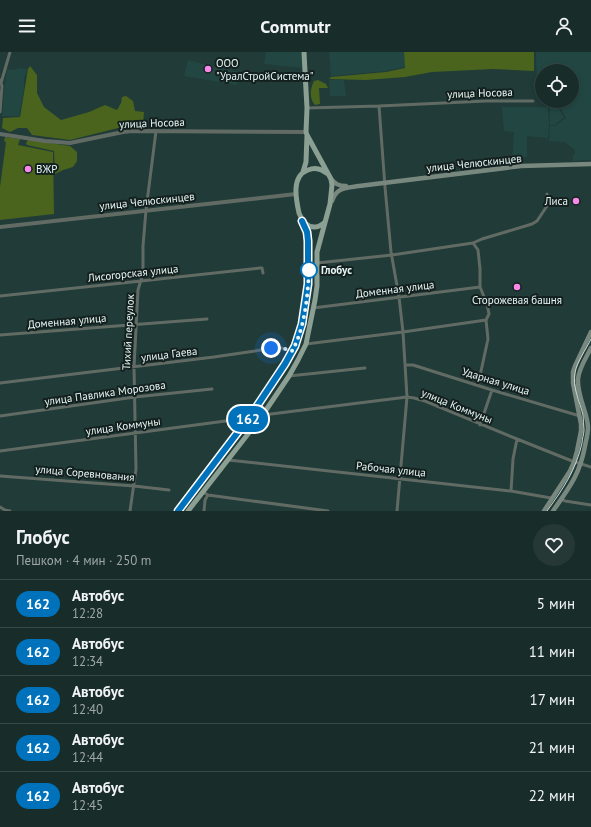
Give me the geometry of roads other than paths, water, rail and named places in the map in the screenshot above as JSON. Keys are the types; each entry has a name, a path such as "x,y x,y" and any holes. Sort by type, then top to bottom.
{"main road":[{"path":"178,511 250,416 281,370 292,351 302,324 308,284 308,241 307,232 299,212 296,194 297,182 306,162 308,108 304,52"},
{"path":"188,511 206,494 228,460 260,418 298,360 306,344 317,286 317,252 330,204 332,185 330,177 306,133"},
{"name":"улица Челюскинцев","path":"330,204 334,196 341,189 384,182 520,166 591,164"},
{"path":"302,172 316,168 322,170 330,177"},
{"name":"улица Челюскинцев","path":"330,177 336,185 359,186"},
{"path":"302,221 308,226 315,228 325,222"},
{"path":"544,511 565,480 574,462 581,431 580,416 573,383 573,372 591,332"},
{"path":"553,511 574,479 584,454 588,429 578,379 582,364 591,348"},
{"path":"250,416 260,418"}],"street":[{"path":"0,112 1,82 10,52"},
{"name":"улица Носова","path":"308,108 486,101 532,101"},
{"path":"379,106 384,182 406,365 407,397 397,511"},
{"name":"улица Носова","path":"0,134 45,141 70,143 132,130 306,133"},
{"name":"Тихий переулок","path":"130,511 136,469 134,367 138,290 143,273 143,246 146,210 156,130"},
{"name":"улица Челюскинцев","path":"0,227 296,194"},
{"path":"317,263 392,255 473,243 532,224 537,221 547,206 547,194"},
{"path":"473,243 478,250 480,287 489,314 486,320 488,339 478,385"},
{"name":"Лисогорская улица","path":"0,296 260,268 262,268 263,273"},
{"name":"Доменная улица","path":"313,308 480,287"},
{"name":"Доменная улица","path":"0,336 207,319"},
{"path":"306,344 486,320"},
{"name":"улица Гаева","path":"0,383 134,367 271,348 282,348 292,351"},
{"name":"Ударная улица","path":"406,365 580,416"},
{"path":"288,376 365,368"},
{"name":"улица Павлика Морозова","path":"0,416 135,397 212,389"},
{"path":"480,425 492,390"},
{"name":"улица Коммуны","path":"260,418 407,397 414,398 425,401 480,425 574,462 591,467"},
{"name":"улица Коммуны","path":"0,451 250,416"},
{"path":"511,491 513,459 517,439"},
{"name":"Рабочая улица","path":"228,460 511,491 552,499"},
{"name":"улица Соревнования","path":"0,476 169,490"},
{"path":"204,511 206,494 302,509 328,511"},
{"path":"561,499 591,505"},
{"path":"0,507 10,511"}],"tram line":[{"path":"547,511 573,471 582,443 584,430 583,415 575,389 574,378 578,364 591,339"}],"place":[{"name":"ООО \"УралСтройСистема\"","path":"208,69"},
{"name":"ВЖР","path":"28,169"},
{"name":"Лиса","path":"576,201"},
{"name":"Глобус","path":"309,270"},
{"name":"Сторожевая башня","path":"517,287"}]}
